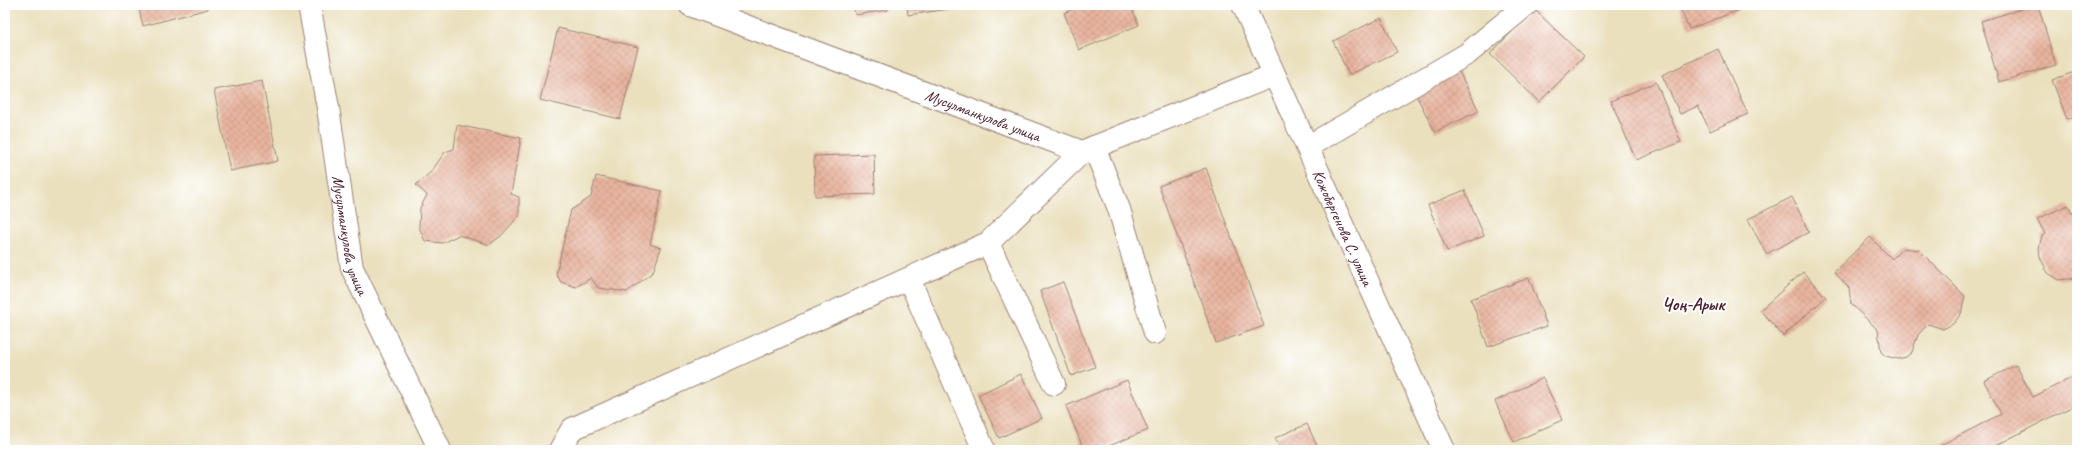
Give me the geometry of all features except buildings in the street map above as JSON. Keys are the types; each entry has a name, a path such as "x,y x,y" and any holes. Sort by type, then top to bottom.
{"street":[{"name":"Мусулманкулова улица","path":"309,5 328,108 352,268 440,450"},
{"name":"Мусулманкулова улица","path":"690,5 1088,150"},
{"name":"Кожобергенова С. улица","path":"1243,5 1444,450"},
{"path":"1307,147 1467,54 1526,5"},
{"path":"560,450 572,429 988,243 1088,150 1274,75"},
{"path":"1088,150 1119,209 1155,333"},
{"path":"988,243 1054,384"},
{"path":"909,279 984,450"}],"district":[{"name":"Чоң-Арык","path":"1693,304"}]}
